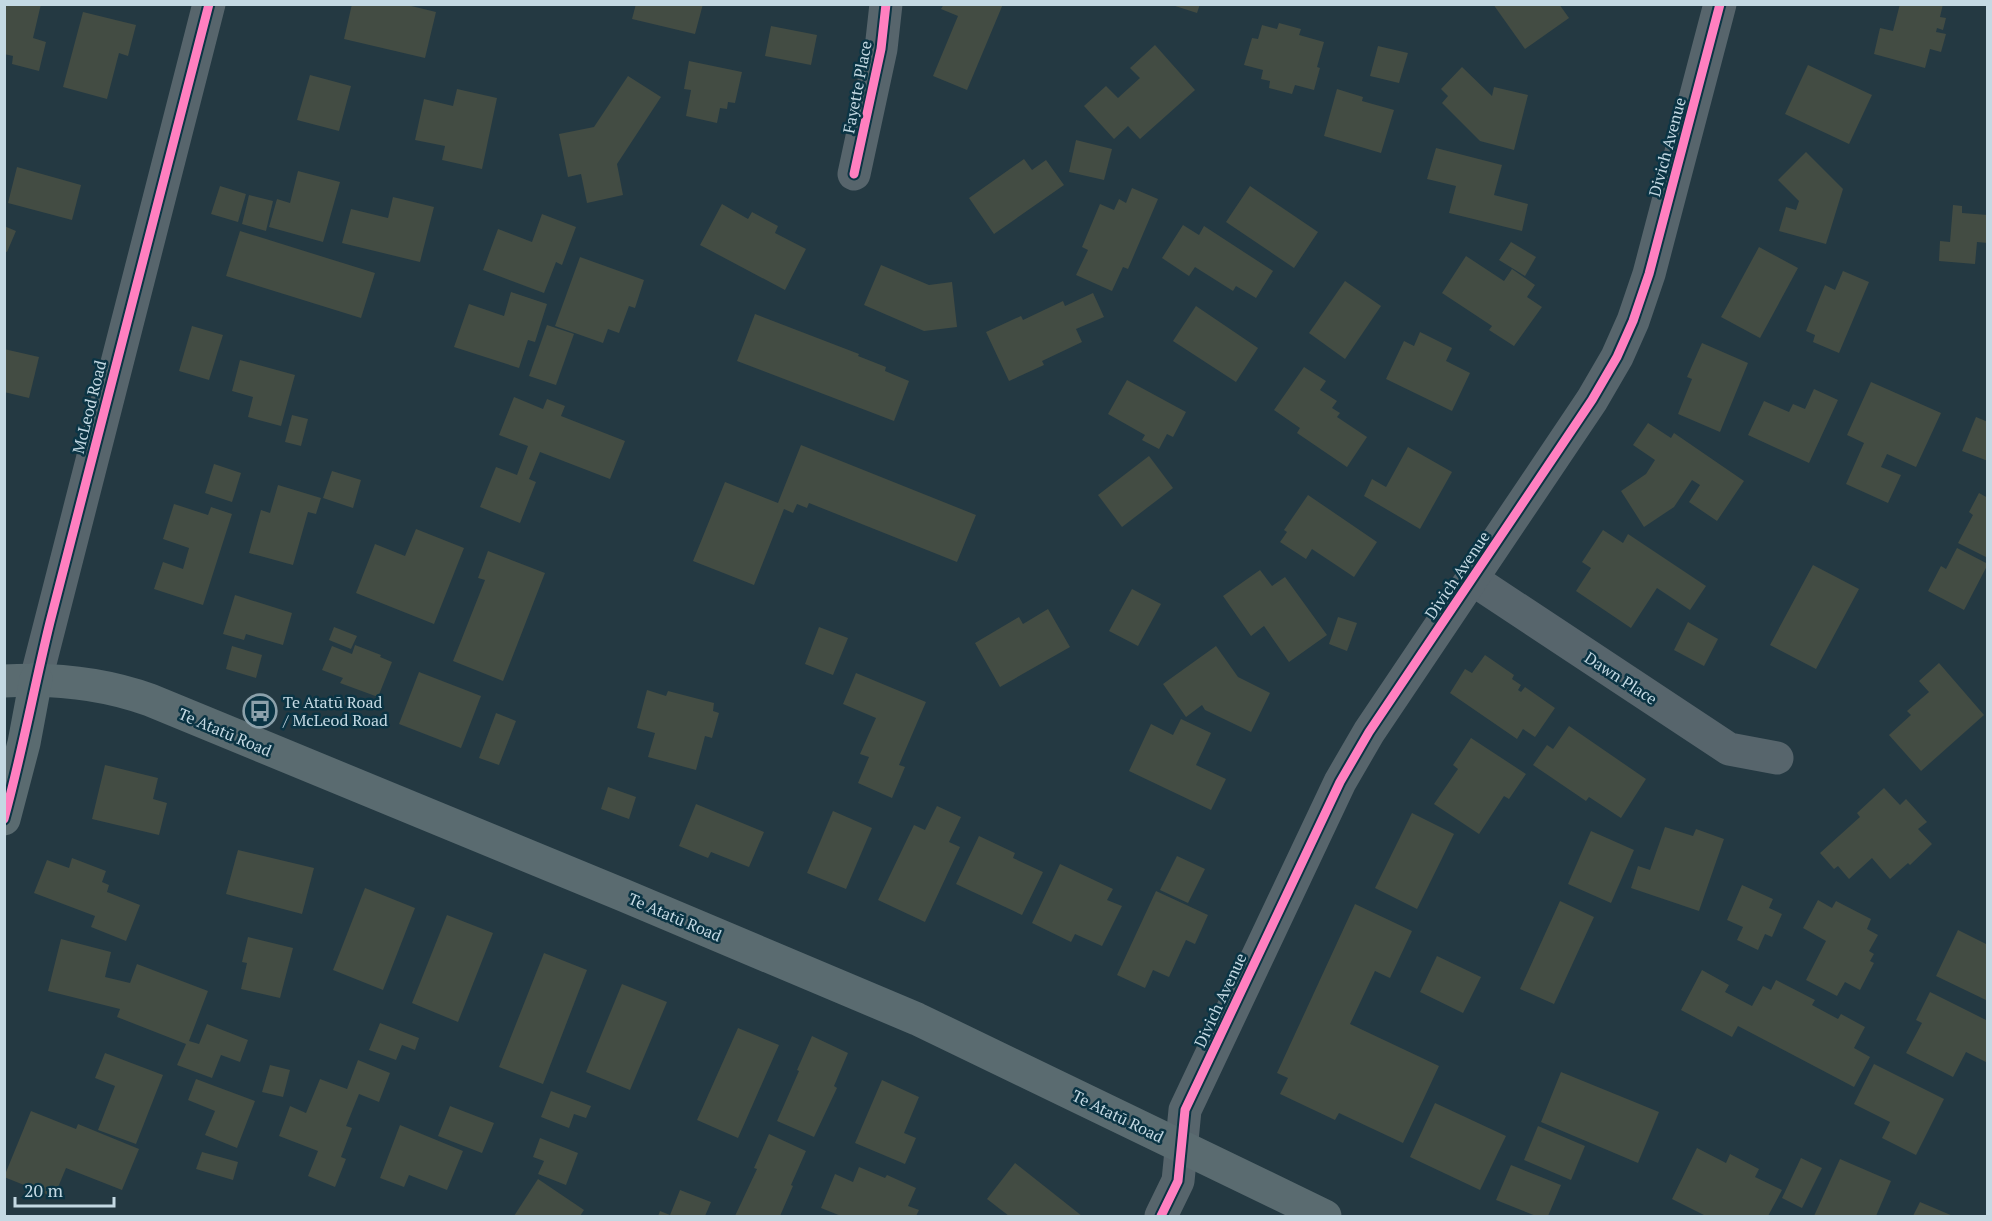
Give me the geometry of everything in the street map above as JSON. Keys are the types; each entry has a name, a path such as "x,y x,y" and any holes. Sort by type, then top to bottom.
{"main road":[{"name":"McLeod Road","path":"4,819 24,743 20,680"},
{"name":"Te Atatū Road","path":"20,680 104,686 150,700 917,1019 1325,1216"}],"street":[{"name":"McLeod Road","path":"20,680 208,4"},
{"name":"Fayette Place","path":"854,174 881,49 886,4"},
{"name":"Divich Avenue","path":"1161,1216 1178,1181 1185,1110 1340,782 1369,732 1592,400 1617,357 1633,321 1649,274 1720,4"},
{"name":"Dawn Place","path":"1472,579 1729,749 1777,758"}],"building":[{"path":"4,4 41,4 33,38 46,42 39,71 12,64 13,56 4,54"},
{"path":"352,4 403,4 436,12 425,58 344,39"},
{"path":"636,4 703,4 695,34 632,19"},
{"path":"944,4 1003,4 967,90 933,76 958,16 941,9"},
{"path":"1169,4 1200,4 1197,13"},
{"path":"1493,4 1559,4 1569,18 1525,49"},
{"path":"1900,4 1943,4 1940,17 1946,18 1943,30 1937,28 1936,32 1946,34 1941,52 1930,49 1925,68 1874,54 1880,28 1893,31"},
{"path":"83,12 136,25 128,56 119,53 107,99 63,87"},
{"path":"1279,23 1301,29 1299,35 1324,42 1314,90 1295,85 1292,94 1269,88 1270,81 1261,79 1263,70 1244,65 1252,38 1258,39 1262,25 1277,29"},
{"path":"771,26 817,35 811,65 765,56"},
{"path":"1155,45 1195,90 1140,139 1128,126 1114,139 1084,106 1106,86 1118,98 1140,78 1130,68"},
{"path":"1378,46 1408,53 1399,83 1370,76"},
{"path":"689,61 742,72 735,103 728,102 727,109 720,108 717,123 686,116 691,90 684,89"},
{"path":"1808,65 1872,95 1849,144 1785,114"},
{"path":"1462,67 1492,96 1494,87 1528,95 1514,150 1480,141 1442,103 1448,96 1441,89"},
{"path":"310,75 351,86 339,131 297,120"},
{"path":"628,76 661,97 617,164 623,195 587,203 581,174 568,177 559,134 594,127"},
{"path":"457,89 497,98 482,169 442,160 445,146 415,140 424,99 453,106"},
{"path":"1337,89 1363,97 1362,101 1394,110 1381,153 1324,136"},
{"path":"1076,140 1112,149 1104,180 1069,172"},
{"path":"1436,148 1502,165 1494,195 1528,204 1522,231 1449,213 1456,186 1427,179"},
{"path":"1806,152 1843,189 1826,244 1779,231 1786,207 1796,210 1799,201 1778,180"},
{"path":"1024,159 1032,170 1046,160 1064,185 994,234 969,198"},
{"path":"17,167 81,185 72,220 8,203"},
{"path":"298,171 340,182 323,242 269,227 277,199 290,203"},
{"path":"220,186 246,194 238,222 211,214"},
{"path":"1250,186 1318,232 1294,268 1226,222"},
{"path":"1132,188 1158,199 1128,269 1123,267 1112,291 1076,275 1088,250 1082,247 1100,204 1114,210 1119,199 1126,203"},
{"path":"249,195 273,201 266,231 242,224"},
{"path":"393,197 434,207 420,262 342,243 351,209 388,218"},
{"path":"722,204 748,219 752,212 778,226 775,233 806,249 785,290 700,245"},
{"path":"1953,205 1962,206 1962,213 1988,215 1988,243 1977,242 1975,264 1939,261 1940,241 1950,242"},
{"path":"542,214 576,227 562,265 556,262 544,293 483,270 498,229 532,242"},
{"path":"1183,225 1199,235 1204,226 1273,271 1256,298 1236,286 1233,291 1195,267 1189,276 1162,258"},
{"path":"4,226 16,231 7,252 4,251"},
{"path":"240,231 375,273 361,318 226,276"},
{"path":"1511,242 1536,257 1525,276 1499,260"},
{"path":"1759,247 1798,268 1760,338 1721,317"},
{"path":"1466,256 1504,281 1512,269 1535,285 1527,297 1542,307 1514,346 1489,330 1492,326 1442,293"},
{"path":"580,257 644,280 635,308 629,306 619,333 608,329 603,343 555,326"},
{"path":"881,265 929,285 952,282 957,327 924,331 864,305"},
{"path":"1843,271 1869,282 1839,353 1813,342 1815,335 1806,331 1825,285 1835,290"},
{"path":"1345,281 1381,306 1345,359 1309,333"},
{"path":"511,292 547,304 535,342 528,340 519,368 454,347 469,304 504,316"},
{"path":"1093,293 1104,317 1076,329 1082,342 1042,361 1044,365 1009,381 986,332 1021,316 1023,320 1063,301 1065,306"},
{"path":"1196,306 1258,348 1236,382 1173,341"},
{"path":"755,314 859,354 858,356 886,367 885,371 909,381 894,421 737,361"},
{"path":"547,325 574,334 556,385 529,376"},
{"path":"192,326 223,335 209,380 179,371"},
{"path":"1420,332 1452,348 1446,361 1470,373 1452,411 1386,379 1404,341 1414,346"},
{"path":"1702,343 1748,363 1720,432 1678,414 1692,379 1687,377"},
{"path":"4,349 39,357 29,398 4,392"},
{"path":"240,360 295,375 281,426 248,417 253,397 232,391"},
{"path":"1304,367 1326,381 1320,390 1337,401 1332,408 1340,413 1337,417 1367,437 1347,467 1297,433 1300,428 1274,410"},
{"path":"1127,380 1186,412 1173,437 1167,434 1159,449 1142,440 1145,435 1108,414"},
{"path":"1871,382 1941,413 1916,467 1887,454 1881,467 1901,475 1888,503 1846,484 1864,443 1847,435"},
{"path":"1814,389 1838,400 1809,463 1748,435 1764,401 1789,412 1793,404 1805,409"},
{"path":"514,397 543,409 547,399 565,406 561,416 625,441 610,479 540,452 529,479 536,482 520,523 480,507 496,467 517,475 528,446 499,435"},
{"path":"292,415 308,419 301,446 285,442"},
{"path":"1976,417 1988,422 1988,461 1962,451"},
{"path":"1648,423 1671,438 1674,433 1744,481 1717,521 1689,502 1700,485 1692,480 1674,507 1644,527 1621,491 1646,474 1655,460 1633,445"},
{"path":"801,445 976,515 957,562 809,503 807,508 797,504 793,513 784,509 754,585 693,561 725,482 778,503"},
{"path":"1408,447 1452,472 1420,529 1364,496 1372,479 1386,487"},
{"path":"1149,456 1173,488 1122,527 1098,495"},
{"path":"214,464 241,473 232,502 205,493"},
{"path":"332,471 361,480 353,508 323,498"},
{"path":"278,485 321,498 316,514 308,512 293,565 249,553 261,510 270,513"},
{"path":"1979,493 1988,498 1988,558 1958,543 1973,515 1969,512"},
{"path":"1308,495 1377,542 1354,577 1312,549 1306,559 1280,542 1287,532 1284,530"},
{"path":"174,504 208,515 211,507 232,514 203,605 154,589 163,562 183,569 189,548 163,539"},
{"path":"416,529 464,548 434,624 356,593 375,544 405,556"},
{"path":"1603,530 1623,543 1628,534 1706,586 1690,610 1657,588 1631,628 1576,591 1591,568 1582,562"},
{"path":"1957,548 1988,564 1964,610 1928,591 1941,566 1946,569"},
{"path":"488,551 545,573 503,681 453,661 485,580 478,578"},
{"path":"1813,565 1859,589 1816,669 1770,645"},
{"path":"1260,570 1272,586 1285,577 1327,635 1289,662 1264,626 1251,636 1223,596"},
{"path":"1132,589 1161,604 1138,646 1109,631"},
{"path":"235,595 292,613 283,645 246,634 244,640 223,634"},
{"path":"1048,609 1070,647 1000,687 975,643 1019,617 1023,624"},
{"path":"1338,617 1357,623 1347,651 1329,644"},
{"path":"1688,622 1718,639 1704,666 1674,650"},
{"path":"334,627 357,636 351,649 329,640"},
{"path":"819,627 848,638 833,675 805,664"},
{"path":"355,645 392,662 378,697 340,683 343,678 322,670 332,646 352,654"},
{"path":"232,646 262,655 256,678 226,669"},
{"path":"1216,646 1238,677 1270,693 1251,732 1205,710 1202,705 1186,717 1163,684"},
{"path":"1485,655 1514,675 1512,679 1521,685 1518,690 1521,692 1525,687 1555,708 1535,737 1523,729 1517,739 1450,693 1465,669 1472,673"},
{"path":"1939,663 1984,715 1921,771 1889,735 1911,715 1907,711 1929,692 1919,681"},
{"path":"419,672 481,696 461,748 399,724"},
{"path":"856,673 926,702 899,765 905,767 892,798 858,783 869,757 860,754 876,718 843,704"},
{"path":"647,690 666,696 668,691 714,703 713,711 719,713 712,738 705,736 696,770 648,757 655,733 637,728"},
{"path":"496,713 516,721 499,765 479,758"},
{"path":"1181,719 1211,733 1196,765 1226,779 1211,810 1129,771 1151,724 1173,735"},
{"path":"1569,726 1646,779 1621,818 1589,797 1586,801 1533,765 1547,745 1553,749"},
{"path":"1471,738 1526,774 1509,799 1504,796 1479,834 1434,804 1458,769 1453,765"},
{"path":"105,765 158,778 153,799 167,803 159,835 92,819"},
{"path":"608,787 636,797 629,819 601,809"},
{"path":"1884,788 1900,805 1906,799 1927,822 1918,829 1932,844 1910,865 1908,863 1890,879 1872,858 1849,879 1838,866 1834,869 1820,853 1860,817 1857,813"},
{"path":"696,804 764,832 749,867 711,852 708,858 679,846"},
{"path":"937,806 961,817 949,842 960,847 925,922 878,900 914,825 925,830"},
{"path":"833,811 872,828 846,889 807,873"},
{"path":"1412,813 1454,834 1417,909 1375,888"},
{"path":"1665,827 1693,836 1696,829 1724,839 1699,911 1631,888 1638,866 1650,870"},
{"path":"1591,831 1634,850 1611,903 1568,884"},
{"path":"979,836 1015,853 1013,858 1043,872 1022,915 956,884"},
{"path":"238,850 314,868 302,914 226,894"},
{"path":"1177,856 1205,869 1188,903 1160,890"},
{"path":"72,858 106,871 102,882 109,885 107,892 140,905 126,941 91,927 95,916 34,893 47,860 69,868"},
{"path":"1060,864 1113,889 1107,900 1122,906 1102,946 1075,934 1071,942 1032,923"},
{"path":"1742,885 1773,899 1769,908 1782,914 1772,937 1765,934 1758,950 1737,940 1743,927 1727,920"},
{"path":"365,888 415,908 383,990 333,970"},
{"path":"1156,891 1208,915 1195,944 1186,940 1169,977 1153,970 1145,988 1117,975"},
{"path":"1818,900 1832,908 1836,901 1871,919 1867,929 1878,935 1869,951 1874,954 1870,961 1874,963 1860,990 1845,982 1837,996 1806,980 1826,941 1803,928"},
{"path":"1560,901 1594,917 1554,1004 1520,989"},
{"path":"1355,904 1412,931 1390,978 1375,971 1350,1024 1439,1066 1403,1143 1339,1113 1335,1120 1280,1094 1288,1078 1277,1073"},
{"path":"447,915 493,933 458,1022 412,1003"},
{"path":"1958,930 1988,945 1988,1001 1936,976"},
{"path":"248,937 293,948 280,998 241,989 247,963 242,962"},
{"path":"61,939 111,952 105,977 130,983 137,964 208,991 189,1041 199,1044 207,1024 248,1040 240,1062 221,1055 212,1078 177,1065 186,1044 117,1017 120,1009 48,991"},
{"path":"544,953 587,970 543,1084 499,1067"},
{"path":"1437,956 1481,977 1463,1013 1420,992"},
{"path":"1702,970 1729,985 1725,992 1752,1006 1763,986 1771,990 1776,980 1815,1000 1812,1005 1838,1019 1841,1014 1865,1027 1854,1048 1870,1057 1854,1087 1738,1026 1732,1037 1681,1010"},
{"path":"622,984 667,1002 630,1090 586,1072"},
{"path":"1930,992 1988,1021 1988,1063 1966,1052 1953,1077 1906,1053 1922,1023 1916,1020"},
{"path":"380,1023 419,1038 415,1050 402,1045 396,1060 369,1050"},
{"path":"738,1028 779,1045 738,1138 697,1120"},
{"path":"812,1036 848,1053 834,1086 837,1088 814,1137 777,1121"},
{"path":"105,1053 163,1075 136,1144 98,1130 115,1086 95,1078"},
{"path":"358,1060 390,1073 379,1102 359,1094 346,1126 352,1128 341,1157 346,1159 335,1187 308,1176 318,1151 279,1136 290,1106 306,1113 320,1079 347,1089"},
{"path":"1874,1064 1944,1099 1916,1155 1882,1138 1890,1122 1854,1104"},
{"path":"270,1065 290,1070 283,1097 262,1092"},
{"path":"1561,1072 1659,1112 1638,1163 1541,1122"},
{"path":"196,1079 255,1101 237,1148 205,1135 215,1111 188,1100"},
{"path":"882,1080 919,1097 904,1133 916,1138 905,1164 855,1143"},
{"path":"551,1091 591,1106 586,1118 574,1114 569,1128 541,1117"},
{"path":"1435,1103 1506,1136 1480,1190 1410,1157"},
{"path":"450,1106 494,1123 482,1153 438,1136"},
{"path":"31,1111 76,1129 78,1124 139,1149 122,1190 66,1168 54,1197 4,1177"},
{"path":"400,1125 463,1151 447,1190 409,1175 404,1187 380,1178"},
{"path":"1538,1126 1585,1146 1571,1180 1524,1160"},
{"path":"769,1134 806,1151 791,1185 793,1186 780,1216 735,1216 757,1169 754,1168"},
{"path":"540,1138 578,1153 566,1185 538,1174 544,1161 533,1157"},
{"path":"1697,1148 1726,1163 1730,1154 1759,1169 1755,1177 1782,1190 1768,1216 1706,1216 1672,1199"},
{"path":"202,1152 238,1162 233,1180 196,1169"},
{"path":"1801,1158 1822,1168 1802,1208 1782,1198"},
{"path":"1840,1159 1891,1181 1876,1216 1814,1216"},
{"path":"1015,1163 1082,1216 1009,1216 987,1199"},
{"path":"1511,1165 1561,1185 1548,1216 1536,1216 1496,1200"},
{"path":"859,1167 885,1178 887,1175 916,1188 908,1206 919,1210 916,1216 841,1216 821,1208 835,1174 853,1182"},
{"path":"538,1179 584,1210 580,1216 514,1216"},
{"path":"680,1190 711,1202 705,1216 658,1216 660,1211 670,1215"},
{"path":"1920,1202 1953,1216 1913,1216"}],"cycle path":[{"path":"4,819 50,622 209,4"},
{"path":"854,174 881,49 886,4"},
{"path":"1161,1216 1178,1181 1185,1110 1340,782 1369,732 1592,400 1617,357 1633,321 1649,274 1720,4"}],"place":[{"name":"Te Atatū Road / McLeod Road","path":"260,711"}]}
